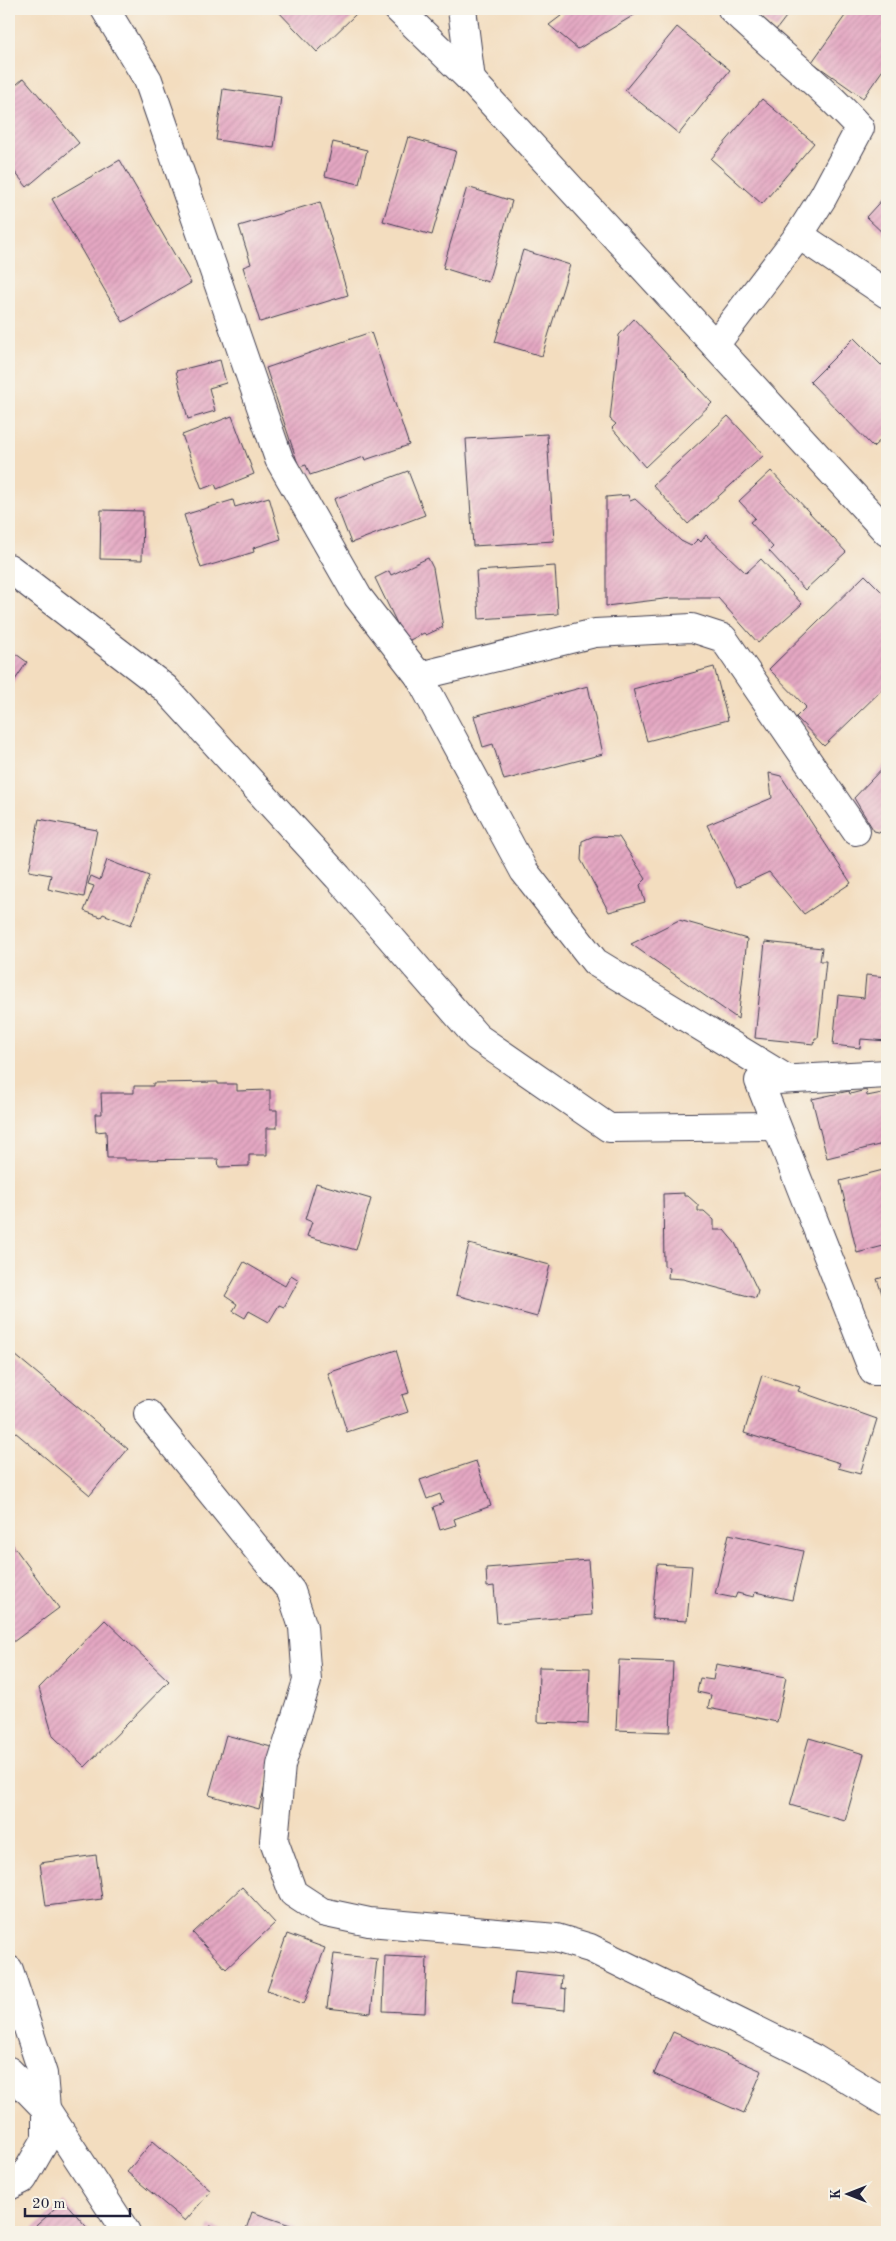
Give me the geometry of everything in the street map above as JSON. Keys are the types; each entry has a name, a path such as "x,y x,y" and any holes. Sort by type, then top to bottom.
{"street":[{"path":"105,9 148,80 279,459 358,597 419,676 524,871 595,962 787,1079"},
{"path":"398,9 471,80 887,532"},
{"path":"462,9 471,80"},
{"path":"715,345 799,235 823,197 860,128 834,99 766,42 732,9"},
{"path":"799,235 887,294"},
{"path":"9,568 165,688 338,876 477,1037 609,1128 776,1126"},
{"path":"419,676 595,633 692,628 723,638 856,831"},
{"path":"887,1074 759,1081 873,1371 887,1371"},
{"path":"148,1414 291,1591 302,1627 307,1681 281,1765 274,1841 293,1893 322,1912 369,1922 556,1938 590,1948 813,2058 887,2103"},
{"path":"9,1970 43,2074 46,2109 46,2139 23,2179 9,2186"},
{"path":"9,2071 46,2109 126,2232"}],"building":[{"path":"276,9 352,9 357,13 317,52"},
{"path":"570,9 644,9 578,49 549,25"},
{"path":"749,9 792,9 776,30"},
{"path":"850,9 887,9 887,64 863,98 812,62"},
{"path":"677,27 730,70 679,134 625,90"},
{"path":"24,78 79,143 27,187 9,165 9,91"},
{"path":"223,89 281,97 274,148 216,140"},
{"path":"762,99 814,143 762,204 711,159"},
{"path":"408,137 456,151 432,235 383,221"},
{"path":"333,142 367,150 359,184 325,176"},
{"path":"120,160 191,283 123,322 52,199"},
{"path":"467,187 512,201 488,282 443,268"},
{"path":"887,194 887,237 866,217"},
{"path":"320,202 348,295 260,322 243,267 251,264 239,226"},
{"path":"523,250 570,265 542,356 495,342"},
{"path":"634,319 712,403 645,467 612,428 616,424 610,419 619,335"},
{"path":"371,332 409,445 365,460 364,457 310,475 306,465 299,467 266,368"},
{"path":"854,338 881,365 887,362 887,434 873,447 810,382"},
{"path":"220,360 226,383 209,388 215,411 188,419 176,371"},
{"path":"232,416 254,474 217,489 215,484 202,489 182,435"},
{"path":"728,416 764,455 688,524 653,485"},
{"path":"547,434 554,541 473,546 466,439"},
{"path":"408,471 425,515 351,543 334,499"},
{"path":"771,471 846,552 805,590 769,551 773,547 750,522 755,518 739,501"},
{"path":"628,495 630,501 635,499 681,541 691,546 698,539 701,542 706,535 746,573 761,559 802,604 758,643 718,598 672,598 606,606 606,497"},
{"path":"269,497 281,539 253,548 254,552 201,568 184,515 233,500 235,507"},
{"path":"101,510 143,511 142,560 100,559"},
{"path":"428,558 433,568 443,627 426,635 424,633 406,642 375,578 389,571 391,575"},
{"path":"555,566 558,614 479,619 476,571"},
{"path":"865,575 887,597 887,685 824,746 796,717 806,707 769,669"},
{"path":"9,649 27,662 9,689"},
{"path":"714,667 728,720 647,741 633,689"},
{"path":"588,686 603,754 504,780 493,744 483,747 474,716"},
{"path":"887,763 887,834 874,831 854,798"},
{"path":"769,773 781,776 851,883 804,914 769,872 737,887 707,825 772,798"},
{"path":"39,819 97,830 84,897 48,889 51,875 29,871"},
{"path":"594,836 619,837 646,879 640,885 645,902 609,912 581,860 582,841"},
{"path":"107,860 149,876 131,925 103,914 101,917 84,911 94,886 88,884 91,876 100,880"},
{"path":"679,920 747,939 738,1019 631,944"},
{"path":"765,942 822,948 820,961 826,961 818,1038 815,1038 814,1044 755,1038"},
{"path":"866,975 887,977 887,1041 861,1039 860,1048 833,1045 838,995 864,998"},
{"path":"218,1082 218,1084 237,1084 237,1091 270,1090 270,1110 277,1110 277,1128 267,1128 267,1155 249,1155 249,1166 219,1167 218,1159 125,1160 125,1158 107,1158 106,1131 96,1132 95,1114 102,1114 101,1093 134,1093 134,1086 153,1086 153,1083"},
{"path":"866,1090 867,1096 887,1094 887,1143 827,1158 812,1099 849,1091 850,1094"},
{"path":"887,1169 887,1245 857,1253 840,1181"},
{"path":"316,1183 371,1199 356,1250 307,1236 312,1222 305,1219"},
{"path":"684,1193 684,1196 688,1196 698,1205 698,1211 704,1211 714,1220 714,1230 724,1230 735,1243 758,1291 756,1298 683,1279 668,1278 669,1267 664,1266 663,1194"},
{"path":"469,1244 550,1265 537,1317 456,1295"},
{"path":"244,1262 285,1286 291,1275 299,1280 284,1307 279,1305 269,1322 249,1311 245,1318 233,1311 237,1304 225,1296"},
{"path":"887,1276 887,1308 877,1279"},
{"path":"9,1350 128,1449 90,1495 9,1427"},
{"path":"396,1350 409,1393 402,1395 408,1412 347,1432 328,1373"},
{"path":"762,1375 800,1387 798,1391 877,1419 860,1474 838,1468 840,1463 744,1433"},
{"path":"476,1461 491,1506 454,1519 456,1525 440,1530 433,1507 443,1503 440,1494 427,1499 420,1480"},
{"path":"729,1534 803,1551 792,1600 755,1592 754,1597 737,1593 735,1598 715,1594"},
{"path":"9,1540 59,1608 9,1645"},
{"path":"588,1560 592,1615 497,1623 494,1586 487,1587 486,1568"},
{"path":"657,1564 692,1566 687,1621 652,1619"},
{"path":"105,1620 169,1681 85,1767 53,1736 39,1688"},
{"path":"619,1660 673,1662 670,1732 616,1730"},
{"path":"716,1664 786,1677 777,1722 708,1708 711,1695 697,1692 700,1678 713,1680"},
{"path":"539,1667 590,1668 588,1724 538,1722"},
{"path":"226,1735 275,1748 259,1809 209,1795"},
{"path":"809,1738 864,1754 845,1821 790,1805"},
{"path":"96,1855 102,1899 46,1906 40,1863"},
{"path":"242,1887 275,1923 226,1969 193,1933"},
{"path":"287,1934 325,1948 304,2004 267,1990"},
{"path":"334,1954 377,1959 371,2013 327,2008"},
{"path":"385,1956 427,1958 425,2013 383,2011"},
{"path":"515,1971 562,1976 561,1988 566,1989 565,2010 511,2005"},
{"path":"673,2032 762,2071 744,2113 654,2074"},
{"path":"153,2141 211,2191 185,2221 127,2172"},
{"path":"64,2201 91,2232 29,2232 55,2209"},
{"path":"252,2212 296,2227 294,2232 245,2232"},
{"path":"210,2226 226,2232 208,2232"}]}
